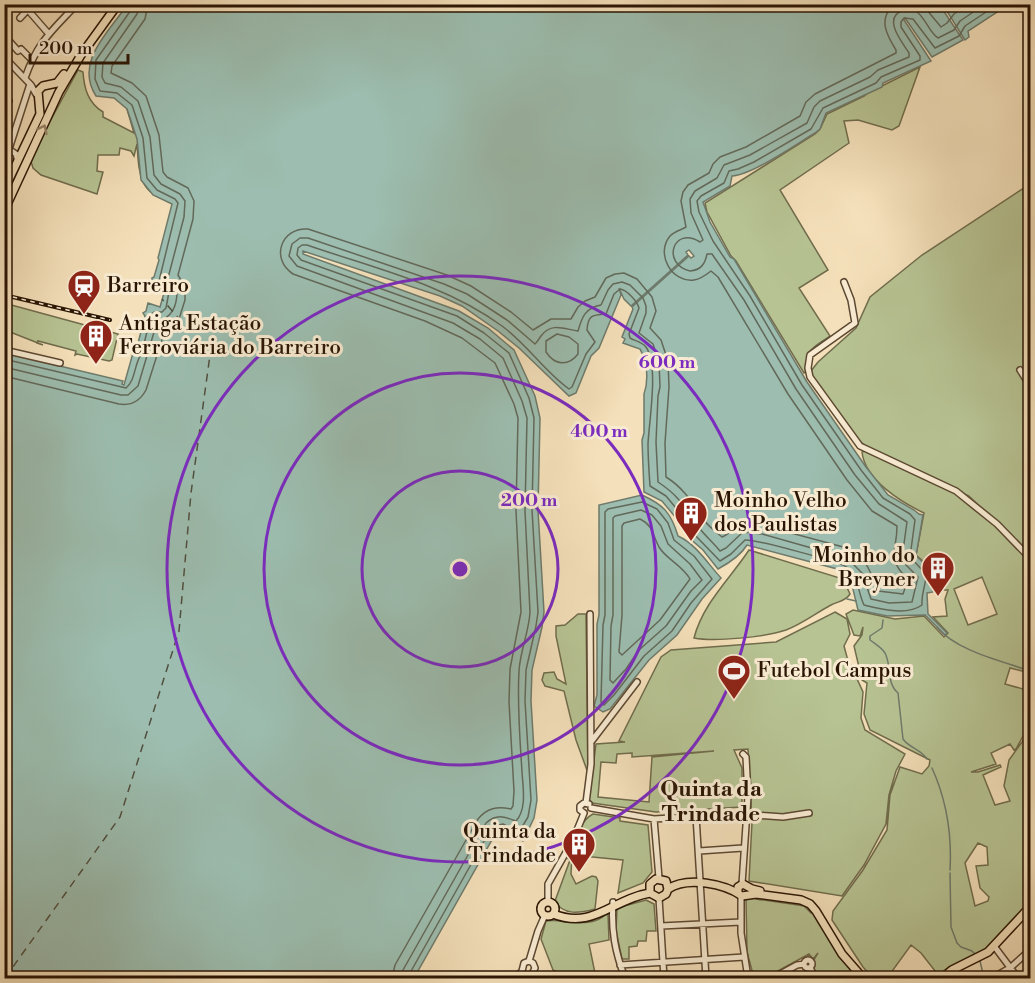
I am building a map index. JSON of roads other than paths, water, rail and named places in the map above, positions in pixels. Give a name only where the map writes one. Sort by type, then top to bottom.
[{"type":"main road","points":[[4,190],[40,112],[38,91],[60,81],[112,4]]},
{"type":"main road","points":[[4,211],[75,64],[118,4]]},
{"type":"main road","points":[[46,86],[55,90],[56,101]]},
{"type":"main road","points":[[664,883],[664,896],[654,897],[650,890],[653,880],[678,885],[700,881],[743,890],[804,897],[812,901],[849,959],[865,978]]},
{"type":"main road","points":[[551,913],[554,904],[548,902],[543,904],[541,909],[551,913],[569,919],[592,917],[650,890]]},
{"type":"main road","points":[[942,978],[952,970],[983,955],[1027,910]]},
{"type":"street","points":[[5,10],[12,4]]},
{"type":"street","points":[[20,18],[33,4]]},
{"type":"street","points":[[67,4],[72,10]]},
{"type":"street","points":[[25,78],[32,59],[48,33],[77,4]]},
{"type":"street","points":[[28,10],[48,33]]},
{"type":"street","points":[[10,42],[18,51],[21,49],[32,59]]},
{"type":"street","points":[[5,59],[25,78],[38,97]]},
{"type":"street","points":[[30,84],[46,86]]},
{"type":"street","points":[[8,148],[30,84]]},
{"type":"street","points":[[4,94],[9,101],[4,109]]},
{"type":"street","points":[[8,148],[19,151],[25,146]]},
{"type":"street","points":[[8,148],[16,155],[18,163]]},
{"type":"street","points":[[4,165],[11,165],[13,173]]},
{"type":"street","points":[[844,282],[851,300],[855,323],[810,355],[808,368],[810,377],[860,446],[962,495],[997,524],[1030,558]]},
{"type":"street","points":[[4,350],[60,363]]},
{"type":"street","points":[[1020,370],[1030,386]]},
{"type":"street","points":[[586,803],[593,742],[590,614]]},
{"type":"street","points":[[593,742],[637,682]]},
{"type":"street","points":[[743,754],[746,757],[747,777],[741,922],[748,978]]},
{"type":"street","points":[[586,803],[591,808],[654,819],[746,814],[771,817],[808,813]]},
{"type":"street","points":[[584,813],[580,806],[586,803]]},
{"type":"street","points":[[548,902],[548,884],[573,840],[584,813],[591,808]]},
{"type":"street","points":[[696,816],[706,978]]},
{"type":"street","points":[[654,819],[664,883]]},
{"type":"street","points":[[699,851],[743,849]]},
{"type":"street","points":[[659,898],[664,978]]},
{"type":"street","points":[[612,908],[613,936],[625,978]]},
{"type":"street","points":[[1027,910],[1030,920]]},
{"type":"street","points":[[515,978],[522,971],[522,966],[529,961],[538,931],[551,913]]},
{"type":"street","points":[[661,926],[741,922]]},
{"type":"street","points":[[994,946],[1018,978]]},
{"type":"street","points":[[992,978],[1010,968],[1030,950]]},
{"type":"street","points":[[620,965],[744,957]]},
{"type":"street","points":[[522,971],[534,976],[536,968],[529,961]]},
{"type":"street","points":[[773,978],[797,965],[804,964],[806,968],[810,968],[816,978]]},
{"type":"water","points":[[939,4],[963,40],[932,57],[905,18],[904,20],[931,61],[826,113],[820,129],[815,133],[751,171],[732,176],[730,186],[703,202],[710,222],[730,257],[734,259],[807,382],[866,467],[888,495],[923,515],[916,556],[932,570],[933,592],[927,593],[928,614],[947,633],[945,635],[925,615],[887,616],[858,610],[852,585],[841,570],[747,545],[718,569],[703,550],[687,536],[681,524],[662,501],[644,492],[642,440],[646,365],[640,349],[623,343],[625,339],[622,337],[632,307],[689,256],[691,258],[694,256],[689,250],[686,252],[688,255],[631,306],[624,299],[619,288],[621,295],[599,348],[591,356],[576,393],[569,396],[519,348],[462,306],[440,296],[303,251],[303,254],[459,311],[488,328],[514,350],[535,396],[540,418],[538,510],[544,612],[532,670],[531,701],[537,800],[534,818],[523,841],[502,830],[497,831],[414,978],[5,978],[5,353],[123,381],[124,385],[133,353],[136,351],[145,316],[143,313],[148,303],[160,307],[164,293],[151,290],[152,278],[159,260],[172,204],[153,195],[141,180],[137,139],[127,109],[114,98],[96,96],[90,83],[91,59],[96,48],[127,5]]},
{"type":"water","points":[[943,5],[1008,5],[968,31],[969,37],[965,40]]},
{"type":"water","points":[[642,495],[656,502],[666,511],[673,521],[678,536],[696,549],[721,578],[702,599],[677,635],[649,660],[610,709],[603,712],[594,706],[597,695],[599,615],[599,505]]},
{"type":"waterway","points":[[847,599],[856,601]]},
{"type":"waterway","points":[[883,620],[882,628],[870,636],[870,640],[882,649],[887,658],[890,679],[898,693],[903,739],[927,759]]},
{"type":"waterway","points":[[937,627],[967,649],[1030,671]]},
{"type":"waterway","points":[[932,768],[947,818],[950,870]]},
{"type":"waterway","points":[[950,873],[951,927],[957,943],[977,956]]},
{"type":"waterway","points":[[980,961],[984,978]]},
{"type":"railway","points":[[4,295],[110,320]]},
{"type":"place","name":"Barreiro","points":[[84,315]]},
{"type":"place","name":"Antiga Estação Ferroviária do Barreiro","points":[[96,365]]},
{"type":"place","name":"Moinho Velho dos Paulistas","points":[[691,542]]},
{"type":"place","name":"Moinho do Breyner","points":[[938,597]]},
{"type":"place","name":"Futebol Campus","points":[[734,700]]},
{"type":"place","name":"Quinta da Trindade","points":[[579,873]]},
{"type":"district","name":"Quinta da Trindade","points":[[711,802]]}]
